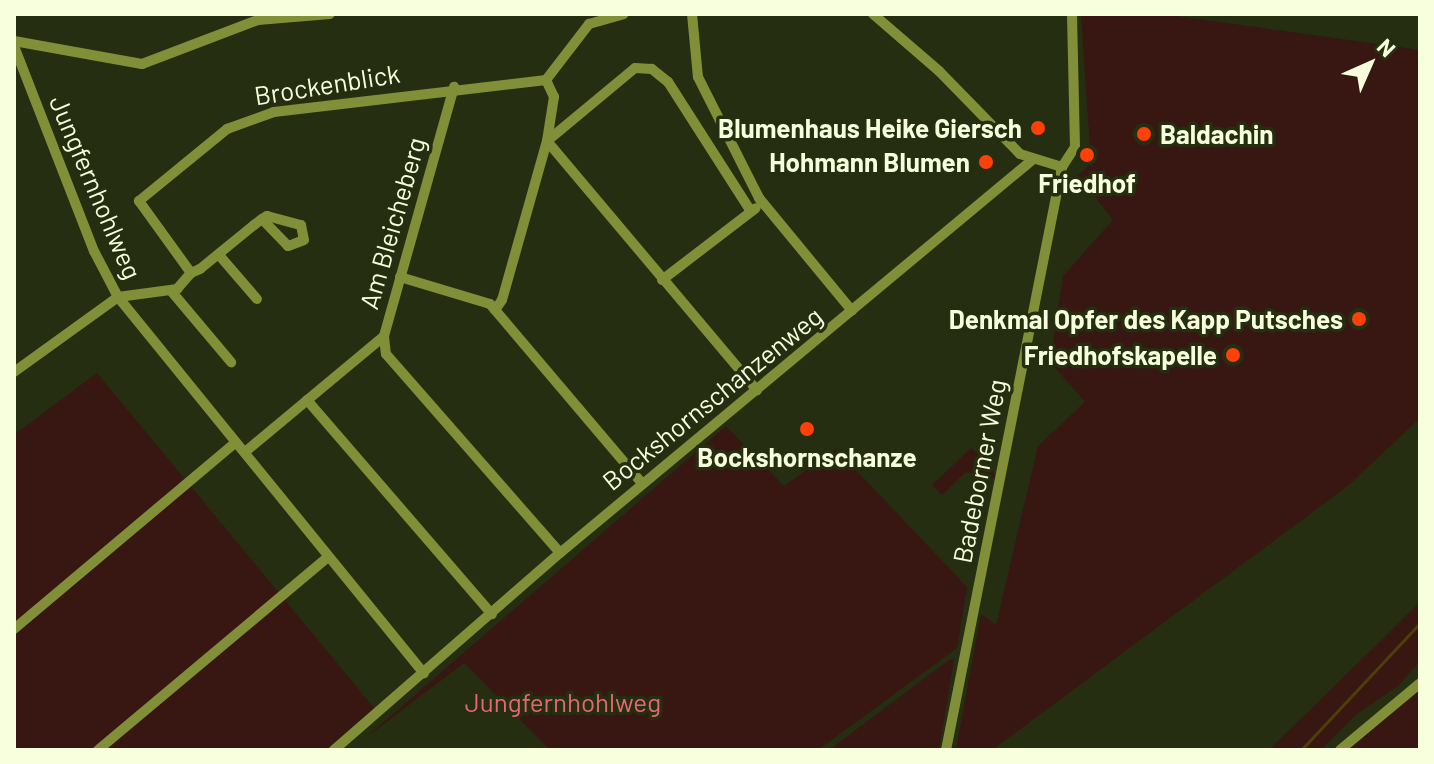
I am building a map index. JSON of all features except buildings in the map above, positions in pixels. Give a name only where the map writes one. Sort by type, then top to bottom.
[{"type":"street","points":[[237,27],[239,14]]},
{"type":"street","points":[[14,44],[142,64],[264,19],[330,14]]},
{"type":"street","points":[[495,310],[502,300],[547,141],[554,97],[546,80],[589,24],[624,14]]},
{"type":"street","points":[[692,14],[698,77],[766,210],[852,311]]},
{"type":"street","points":[[873,14],[1031,161],[1062,167]]},
{"type":"street","name":"Badeborner Weg","points":[[946,750],[1062,167],[1075,142],[1072,14]]},
{"type":"street","name":"Jungfernhohlweg","points":[[14,44],[94,251],[118,297],[424,673]]},
{"type":"street","points":[[547,141],[631,71],[649,68],[668,82],[750,210]]},
{"type":"street","name":"Brockenblick","points":[[191,273],[139,201],[204,143],[264,114],[454,87],[546,80]]},
{"type":"street","name":"Am Bleicheberg","points":[[245,452],[384,336],[454,87]]},
{"type":"street","points":[[547,141],[757,390]]},
{"type":"street","name":"Bockshornschanzenweg","points":[[334,750],[642,483],[1031,161]]},
{"type":"street","points":[[662,280],[750,210],[766,210]]},
{"type":"street","points":[[14,372],[118,297],[172,292],[191,273],[219,255],[262,219]]},
{"type":"street","points":[[219,255],[257,299]]},
{"type":"street","points":[[400,277],[495,310],[642,483]]},
{"type":"street","points":[[172,292],[231,362]]},
{"type":"street","points":[[384,336],[389,357],[560,553]]},
{"type":"street","points":[[307,400],[492,614]]},
{"type":"street","points":[[14,629],[236,442]]},
{"type":"street","points":[[98,750],[328,557]]},
{"type":"street","points":[[1340,750],[1420,683]]},
{"type":"green space","points":[[1081,14],[1162,14],[1420,50],[1420,418],[1349,485],[992,750],[956,750],[981,614],[996,625],[1038,446],[1085,402],[1050,362],[1063,276],[1113,220],[1078,175],[1091,164]]},
{"type":"green space","points":[[97,373],[374,708],[325,750],[14,750],[14,435]]},
{"type":"green space","points":[[726,426],[784,486],[836,449],[967,587],[957,648],[818,750],[550,750],[464,663],[364,739]]},
{"type":"green space","points":[[971,448],[991,465],[996,478],[966,472],[942,495],[932,485]]},
{"type":"green space","points":[[1420,602],[1420,661],[1399,685],[1357,714],[1321,750],[1269,750]]},
{"type":"green space","points":[[954,659],[939,750],[829,750],[949,660]]},
{"type":"green space","points":[[1420,691],[1420,750],[1348,750],[1375,726]]},
{"type":"waterway","points":[[1301,750],[1420,623]]},
{"type":"place","name":"Blumenhaus Heike Giersch","points":[[1038,128]]},
{"type":"place","name":"Baldachin","points":[[1144,134]]},
{"type":"place","name":"Friedhof","points":[[1087,155]]},
{"type":"place","name":"Hohmann Blumen","points":[[986,162]]},
{"type":"place","name":"Denkmal Opfer des Kapp Putsches","points":[[1359,319]]},
{"type":"place","name":"Friedhofskapelle","points":[[1233,355]]},
{"type":"place","name":"Bockshornschanze","points":[[807,429]]}]
